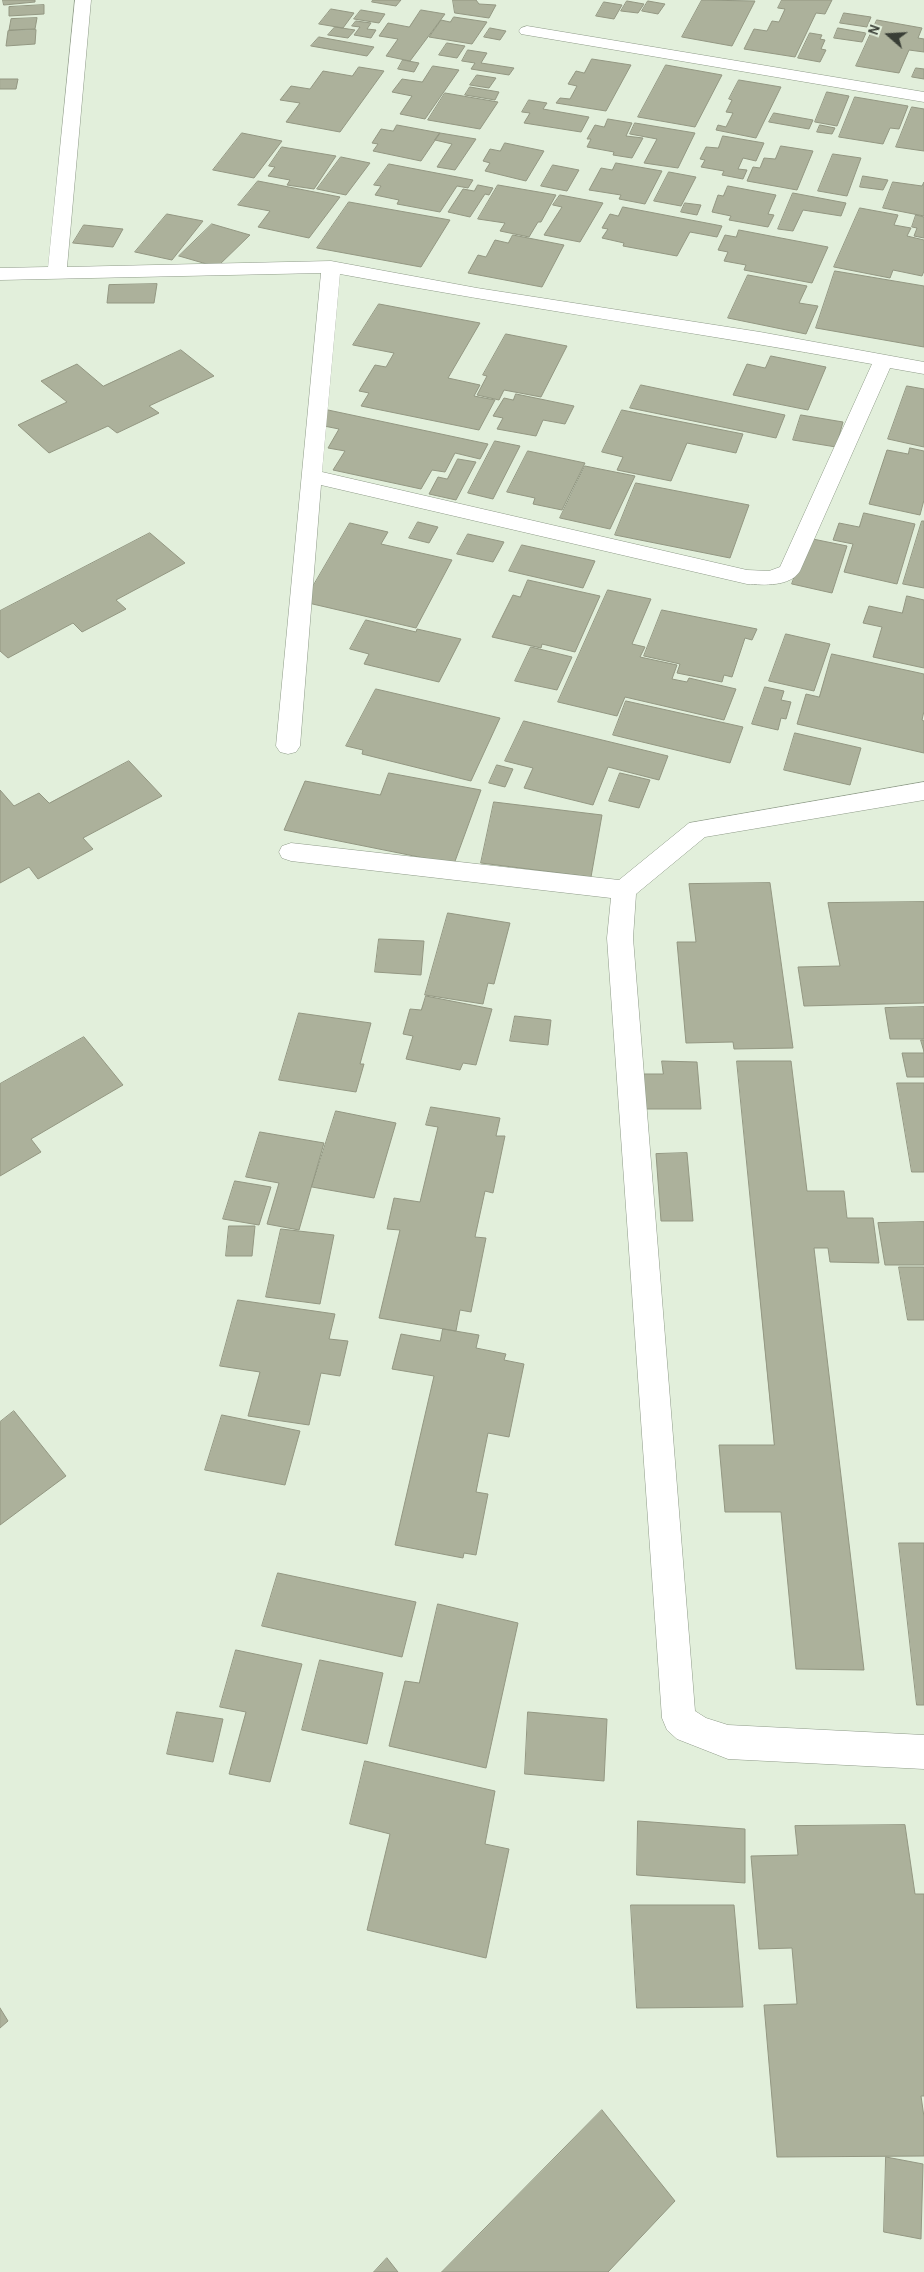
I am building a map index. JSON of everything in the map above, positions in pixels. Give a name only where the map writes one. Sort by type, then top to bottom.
[{"type":"street","points":[[57,274],[83,0]]},
{"type":"street","points":[[527,31],[924,96]]},
{"type":"street","points":[[288,746],[331,267]]},
{"type":"street","points":[[0,274],[331,267],[477,294],[760,338],[924,368]]},
{"type":"street","points":[[311,476],[747,576],[775,578],[789,571],[884,360]]},
{"type":"street","points":[[924,790],[698,829],[624,890],[620,938],[679,1718],[685,1725],[698,1732],[728,1742],[924,1752]]},
{"type":"street","points":[[292,852],[624,890]]},
{"type":"building","points":[[3,0],[35,0],[35,2],[4,5]]},
{"type":"building","points":[[373,0],[401,0],[396,6],[372,2]]},
{"type":"building","points":[[453,0],[476,0],[479,4],[496,5],[489,18],[455,13]]},
{"type":"building","points":[[702,0],[755,1],[732,46],[682,37]]},
{"type":"building","points":[[782,0],[832,0],[825,14],[816,13],[795,57],[744,49],[754,29],[767,31],[772,21],[779,22],[785,9],[778,8]]},
{"type":"building","points":[[627,1],[644,4],[638,13],[621,11]]},
{"type":"building","points":[[648,1],[665,4],[658,14],[642,11]]},
{"type":"building","points":[[604,2],[622,5],[614,19],[596,16]]},
{"type":"building","points":[[44,5],[44,14],[9,16],[9,7]]},
{"type":"building","points":[[331,9],[354,13],[343,28],[319,24]]},
{"type":"building","points":[[361,10],[385,14],[379,23],[354,19]]},
{"type":"building","points":[[421,10],[445,14],[410,61],[386,56],[398,39],[379,36],[388,23],[409,27]]},
{"type":"building","points":[[844,13],[871,17],[867,27],[840,23]]},
{"type":"building","points":[[454,17],[487,22],[472,44],[429,37],[441,20],[450,22]]},
{"type":"building","points":[[37,18],[35,29],[9,30],[11,19]]},
{"type":"building","points":[[877,20],[922,28],[918,38],[924,39],[924,52],[909,50],[899,73],[856,66]]},
{"type":"building","points":[[356,21],[371,23],[367,29],[376,30],[371,38],[354,35],[360,27],[352,26]]},
{"type":"building","points":[[335,27],[355,30],[348,38],[328,35]]},
{"type":"building","points":[[490,28],[506,31],[500,40],[484,37]]},
{"type":"building","points":[[838,28],[866,33],[862,42],[834,38]]},
{"type":"building","points":[[36,30],[35,44],[6,46],[8,31]]},
{"type":"building","points":[[810,33],[822,35],[820,39],[825,40],[821,49],[826,50],[820,62],[798,58]]},
{"type":"building","points":[[319,37],[374,47],[367,56],[311,46]]},
{"type":"building","points":[[447,43],[465,46],[457,58],[439,55]]},
{"type":"building","points":[[468,50],[487,53],[481,63],[514,68],[509,75],[471,69],[475,63],[462,61]]},
{"type":"building","points":[[592,59],[631,65],[606,111],[556,103],[560,98],[570,99],[577,86],[568,84],[576,71],[584,73]]},
{"type":"building","points":[[403,60],[419,63],[414,72],[398,69]]},
{"type":"building","points":[[666,65],[722,75],[695,127],[638,117]]},
{"type":"building","points":[[433,66],[459,70],[425,119],[400,114],[412,96],[392,92],[402,79],[422,82]]},
{"type":"building","points":[[359,67],[384,71],[340,132],[286,122],[300,103],[280,100],[291,86],[310,89],[323,71],[352,76]]},
{"type":"building","points":[[916,68],[924,69],[924,79],[912,77]]},
{"type":"building","points":[[477,75],[496,78],[489,88],[470,85]]},
{"type":"building","points":[[0,79],[18,79],[16,89],[0,89]]},
{"type":"building","points":[[739,80],[781,87],[756,138],[716,130],[718,125],[726,127],[733,113],[726,112],[732,100],[729,99]]},
{"type":"building","points":[[470,87],[499,92],[495,100],[465,95]]},
{"type":"building","points":[[827,92],[849,96],[837,126],[815,122]]},
{"type":"building","points":[[445,93],[498,102],[480,129],[428,120]]},
{"type":"building","points":[[855,97],[908,106],[899,129],[890,128],[883,144],[839,137]]},
{"type":"building","points":[[529,100],[547,103],[543,109],[589,117],[581,132],[524,123],[530,113],[522,112]]},
{"type":"building","points":[[912,107],[924,109],[924,151],[896,147]]},
{"type":"building","points":[[774,113],[813,120],[809,129],[769,122]]},
{"type":"building","points":[[608,119],[632,123],[626,136],[643,138],[632,158],[613,155],[614,152],[587,147],[591,139],[587,139],[595,125],[604,127]]},
{"type":"building","points":[[635,123],[695,133],[678,168],[644,163],[657,139],[630,134]]},
{"type":"building","points":[[397,125],[440,133],[421,161],[373,151],[378,144],[372,143],[381,129],[393,131]]},
{"type":"building","points":[[820,125],[835,128],[832,134],[817,132]]},
{"type":"building","points":[[242,133],[282,141],[254,178],[213,170]]},
{"type":"building","points":[[440,133],[476,139],[455,170],[437,167],[452,144],[435,140]]},
{"type":"building","points":[[723,136],[764,143],[756,161],[743,158],[738,169],[747,170],[743,179],[722,175],[724,171],[701,167],[705,160],[700,159],[706,147],[718,148]]},
{"type":"building","points":[[505,143],[544,151],[526,181],[485,171],[490,163],[483,161],[490,149],[500,151]]},
{"type":"building","points":[[781,146],[813,151],[797,190],[747,181],[753,167],[760,168],[764,158],[775,159]]},
{"type":"building","points":[[282,147],[336,156],[314,189],[287,185],[290,180],[268,176],[275,167],[269,166]]},
{"type":"building","points":[[833,154],[861,158],[847,196],[818,191]]},
{"type":"building","points":[[341,157],[370,163],[346,195],[317,189]]},
{"type":"building","points":[[616,163],[662,171],[645,204],[619,199],[621,195],[589,190],[601,168],[612,170]]},
{"type":"building","points":[[389,164],[473,180],[468,188],[457,186],[440,212],[397,204],[399,200],[375,195],[381,186],[374,185]]},
{"type":"building","points":[[553,165],[579,170],[567,191],[541,186]]},
{"type":"building","points":[[669,172],[696,177],[681,206],[654,201]]},
{"type":"building","points":[[863,176],[888,180],[883,190],[860,187]]},
{"type":"building","points":[[258,181],[340,197],[309,238],[258,227],[270,211],[238,205]]},
{"type":"building","points":[[893,182],[922,186],[924,182],[924,216],[883,208]]},
{"type":"building","points":[[478,185],[493,188],[489,195],[485,194],[470,217],[448,212],[463,189],[474,191]]},
{"type":"building","points":[[498,185],[556,195],[541,222],[538,222],[529,237],[500,231],[505,223],[478,219]]},
{"type":"building","points":[[728,186],[776,195],[768,214],[774,215],[768,227],[729,220],[731,216],[712,212],[718,195],[723,196]]},
{"type":"building","points":[[793,193],[846,203],[841,216],[803,210],[793,231],[778,229]]},
{"type":"building","points":[[560,195],[603,203],[580,242],[544,235],[562,207],[553,205]]},
{"type":"building","points":[[349,202],[450,220],[421,267],[317,248]]},
{"type":"building","points":[[685,203],[701,205],[697,215],[681,212]]},
{"type":"building","points":[[623,207],[722,226],[717,237],[690,232],[677,256],[623,246],[624,243],[602,238],[608,229],[602,228],[610,214],[618,216]]},
{"type":"building","points":[[860,208],[898,215],[894,225],[911,228],[907,236],[924,240],[924,271],[922,276],[893,270],[890,278],[834,267]]},
{"type":"building","points":[[167,214],[203,221],[172,260],[135,252]]},
{"type":"building","points":[[916,215],[924,217],[924,238],[914,236],[917,228],[912,227]]},
{"type":"building","points":[[212,224],[250,235],[217,267],[179,256]]},
{"type":"building","points":[[84,225],[123,229],[113,247],[73,243]]},
{"type":"building","points":[[739,230],[828,247],[812,283],[744,270],[746,265],[724,261],[728,252],[718,250],[725,235],[736,237]]},
{"type":"building","points":[[513,235],[564,245],[542,287],[468,273],[478,255],[486,257],[495,240],[508,243]]},
{"type":"building","points":[[835,271],[924,286],[924,347],[816,328]]},
{"type":"building","points":[[748,275],[807,286],[799,303],[818,306],[806,334],[728,318]]},
{"type":"building","points":[[157,284],[154,303],[107,303],[109,285]]},
{"type":"building","points":[[379,304],[480,323],[448,378],[480,385],[474,396],[495,400],[479,430],[361,406],[369,393],[359,391],[375,365],[386,367],[394,353],[353,345]]},
{"type":"building","points":[[506,334],[567,346],[541,397],[504,390],[499,400],[477,395],[487,376],[483,375]]},
{"type":"building","points":[[181,350],[214,376],[149,406],[159,413],[117,433],[108,426],[49,453],[18,425],[67,402],[41,381],[77,364],[103,386]]},
{"type":"building","points":[[771,356],[826,367],[808,410],[733,395],[747,364],[765,368]]},
{"type":"building","points":[[641,385],[785,415],[776,438],[630,408]]},
{"type":"building","points":[[907,386],[924,389],[924,447],[888,439]]},
{"type":"building","points":[[516,394],[574,406],[565,424],[543,420],[536,436],[497,429],[503,418],[493,416],[504,398],[513,400]]},
{"type":"building","points":[[328,410],[488,444],[480,459],[455,453],[445,472],[432,470],[421,489],[333,470],[345,451],[328,448],[339,429],[319,425]]},
{"type":"building","points":[[622,410],[743,434],[736,453],[687,443],[671,481],[617,470],[623,457],[602,452]]},
{"type":"building","points":[[801,415],[843,422],[836,447],[793,440]]},
{"type":"building","points":[[495,441],[520,446],[493,499],[468,493]]},
{"type":"building","points":[[910,448],[924,451],[924,500],[920,515],[869,504],[887,450],[908,454]]},
{"type":"building","points":[[528,451],[585,463],[562,510],[533,504],[535,498],[507,492]]},
{"type":"building","points":[[458,459],[476,462],[456,500],[429,494],[438,477],[447,479]]},
{"type":"building","points":[[585,466],[635,476],[610,529],[560,518]]},
{"type":"building","points":[[636,483],[749,505],[730,558],[615,535]]},
{"type":"building","points":[[864,513],[915,524],[897,584],[844,572],[853,544],[833,540],[839,523],[859,527]]},
{"type":"building","points":[[922,521],[924,521],[924,588],[903,584]]},
{"type":"building","points":[[418,522],[438,527],[429,543],[409,538]]},
{"type":"building","points":[[350,523],[388,532],[381,544],[452,560],[416,628],[304,602]]},
{"type":"building","points":[[150,533],[185,563],[116,600],[126,609],[82,632],[73,623],[8,658],[0,651],[0,611]]},
{"type":"building","points":[[468,534],[504,542],[493,562],[457,554]]},
{"type":"building","points":[[808,538],[847,546],[832,593],[792,584]]},
{"type":"building","points":[[522,545],[595,561],[583,588],[509,571]]},
{"type":"building","points":[[528,580],[600,596],[575,652],[542,644],[541,648],[492,637],[513,595],[520,597]]},
{"type":"building","points":[[608,590],[651,599],[632,644],[645,647],[640,657],[677,665],[672,679],[687,682],[689,678],[736,689],[724,720],[625,697],[617,716],[558,702]]},
{"type":"building","points":[[907,596],[924,600],[924,668],[873,657],[882,627],[863,623],[869,606],[902,613]]},
{"type":"building","points":[[662,610],[757,629],[752,640],[745,638],[732,677],[724,675],[722,682],[677,673],[680,664],[644,656]]},
{"type":"building","points":[[366,620],[416,632],[417,629],[461,639],[439,682],[364,664],[369,654],[350,649]]},
{"type":"building","points":[[786,634],[830,644],[814,691],[769,681]]},
{"type":"building","points":[[531,647],[572,657],[557,690],[515,681]]},
{"type":"building","points":[[832,654],[924,674],[924,711],[922,720],[924,721],[924,753],[797,724],[806,694],[819,697]]},
{"type":"building","points":[[765,687],[784,691],[781,700],[791,702],[786,719],[781,718],[778,730],[752,724]]},
{"type":"building","points":[[376,689],[500,718],[471,781],[362,754],[363,750],[346,746]]},
{"type":"building","points":[[626,701],[743,727],[730,763],[613,735]]},
{"type":"building","points":[[524,721],[668,756],[659,780],[608,767],[593,805],[524,788],[533,768],[505,761]]},
{"type":"building","points":[[795,733],[861,748],[850,785],[784,770]]},
{"type":"building","points":[[129,761],[162,796],[83,838],[93,849],[38,879],[29,867],[0,883],[0,790],[14,806],[39,793],[49,803]]},
{"type":"building","points":[[497,765],[513,769],[505,787],[489,783]]},
{"type":"building","points":[[389,773],[481,790],[454,864],[284,830],[305,781],[380,795]]},
{"type":"building","points":[[620,773],[650,780],[639,808],[609,801]]},
{"type":"building","points":[[494,802],[602,815],[591,877],[481,863]]},
{"type":"building","points":[[770,883],[793,1048],[734,1049],[733,1042],[686,1043],[677,942],[696,942],[689,884]]},
{"type":"building","points":[[924,902],[924,1003],[804,1006],[798,967],[840,966],[828,903]]},
{"type":"building","points":[[448,913],[510,923],[494,984],[488,983],[483,1004],[425,995]]},
{"type":"building","points":[[379,939],[424,941],[421,975],[375,972]]},
{"type":"building","points":[[426,996],[492,1009],[476,1065],[463,1063],[460,1070],[406,1059],[413,1036],[403,1034],[410,1009],[421,1010]]},
{"type":"building","points":[[924,1007],[924,1039],[890,1039],[885,1008]]},
{"type":"building","points":[[299,1013],[371,1023],[360,1064],[364,1064],[356,1092],[279,1080]]},
{"type":"building","points":[[515,1016],[551,1020],[548,1045],[510,1041]]},
{"type":"building","points":[[84,1037],[123,1085],[31,1139],[41,1152],[0,1176],[0,1084]]},
{"type":"building","points":[[921,1040],[924,1040],[924,1053]]},
{"type":"building","points":[[902,1053],[924,1053],[924,1077],[907,1077]]},
{"type":"building","points":[[662,1061],[697,1062],[701,1109],[645,1109],[642,1074],[663,1074]]},
{"type":"building","points":[[737,1061],[791,1061],[807,1191],[844,1191],[847,1218],[873,1218],[879,1263],[830,1262],[828,1248],[814,1248],[864,1670],[796,1669],[781,1512],[725,1512],[719,1445],[774,1445]]},
{"type":"building","points":[[897,1083],[924,1083],[924,1172],[912,1172]]},
{"type":"building","points":[[431,1107],[500,1118],[496,1136],[505,1136],[493,1193],[485,1191],[475,1237],[486,1238],[471,1312],[460,1310],[456,1331],[379,1318],[400,1230],[387,1229],[394,1198],[420,1202],[438,1127],[426,1125]]},
{"type":"building","points":[[336,1111],[396,1123],[374,1198],[312,1187]]},
{"type":"building","points":[[260,1132],[324,1143],[299,1230],[267,1224],[279,1183],[246,1177]]},
{"type":"building","points":[[687,1153],[693,1221],[661,1221],[656,1154]]},
{"type":"building","points":[[235,1181],[271,1187],[259,1225],[223,1219]]},
{"type":"building","points":[[924,1222],[924,1265],[885,1265],[878,1223]]},
{"type":"building","points":[[229,1226],[255,1226],[252,1256],[226,1256]]},
{"type":"building","points":[[281,1229],[334,1235],[320,1304],[266,1297]]},
{"type":"building","points":[[899,1267],[924,1267],[924,1320],[908,1320]]},
{"type":"building","points":[[238,1300],[335,1314],[329,1339],[348,1341],[340,1376],[321,1373],[309,1425],[248,1416],[260,1372],[220,1366]]},
{"type":"building","points":[[443,1329],[479,1335],[476,1348],[506,1354],[504,1360],[524,1364],[509,1437],[488,1433],[476,1492],[488,1494],[476,1555],[464,1553],[463,1558],[395,1545],[434,1376],[392,1369],[401,1334],[440,1341]]},
{"type":"building","points":[[14,1411],[66,1476],[0,1525],[0,1422]]},
{"type":"building","points":[[222,1415],[300,1431],[285,1485],[205,1470]]},
{"type":"building","points":[[899,1543],[924,1543],[924,1705],[917,1705]]},
{"type":"building","points":[[278,1573],[416,1602],[402,1657],[262,1626]]},
{"type":"building","points":[[438,1604],[518,1623],[486,1768],[389,1746],[405,1681],[419,1683]]},
{"type":"building","points":[[236,1650],[302,1664],[270,1782],[229,1774],[246,1712],[220,1707]]},
{"type":"building","points":[[320,1660],[383,1673],[367,1744],[302,1730]]},
{"type":"building","points":[[177,1712],[223,1719],[213,1762],[167,1754]]},
{"type":"building","points":[[528,1712],[607,1719],[604,1781],[525,1774]]},
{"type":"building","points":[[365,1761],[495,1791],[485,1844],[509,1849],[486,1958],[367,1930],[390,1834],[350,1824]]},
{"type":"building","points":[[638,1821],[745,1829],[745,1883],[637,1875]]},
{"type":"building","points":[[905,1825],[915,1894],[924,1894],[924,2096],[921,2096],[924,2117],[924,2156],[777,2157],[764,2005],[797,2004],[792,1948],[759,1949],[751,1856],[798,1855],[795,1826]]},
{"type":"building","points":[[631,1905],[734,1905],[743,2007],[637,2008]]},
{"type":"building","points":[[0,2008],[8,2021],[0,2028]]},
{"type":"building","points":[[602,2110],[675,2201],[608,2272],[442,2272]]},
{"type":"building","points":[[886,2157],[923,2164],[921,2239],[884,2232]]},
{"type":"building","points":[[387,2258],[398,2272],[374,2272]]}]
